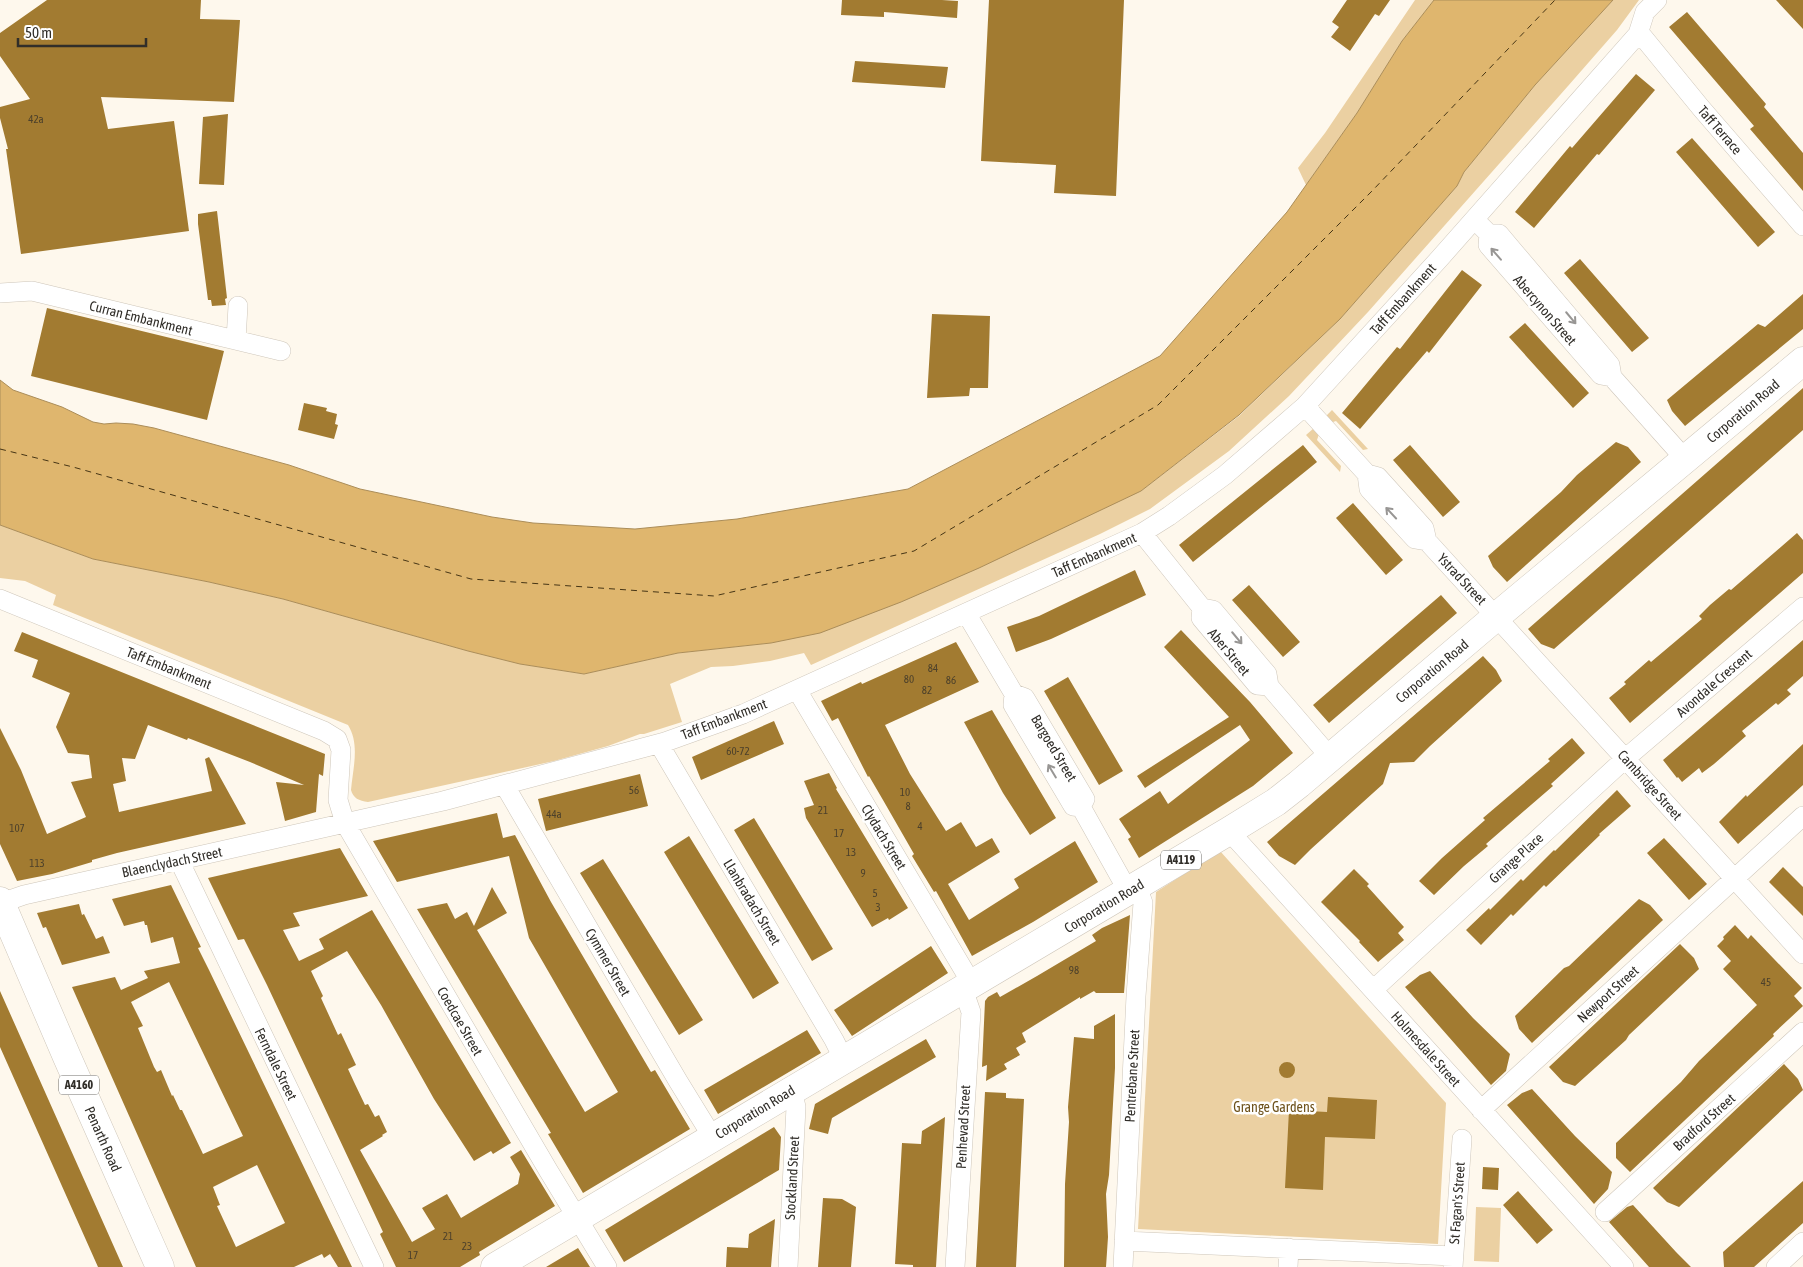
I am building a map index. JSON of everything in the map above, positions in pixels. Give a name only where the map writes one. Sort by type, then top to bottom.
[{"type":"main road","name":"Corporation Road","points":[[495,1267],[1229,831],[1287,793],[1803,361]]},
{"type":"main road","name":"Penarth Road","points":[[0,902],[160,1267]]},
{"type":"street","name":"Taff Embankment","points":[[345,823],[505,786],[658,744],[743,714],[1142,533],[1169,516],[1225,475],[1305,406],[1638,34],[1645,12],[1657,0]]},
{"type":"street","name":"Taff Terrace","points":[[1638,34],[1643,37],[1701,108],[1803,226]]},
{"type":"street","name":"Abercynon Street","points":[[1474,219],[1489,234],[1488,245],[1601,375],[1612,377],[1685,459]]},
{"type":"street","name":"Curran Embankment","points":[[0,294],[32,291],[281,351]]},
{"type":"street","points":[[236,340],[238,306]]},
{"type":"street","name":"Ystrad Street","points":[[1305,406],[1367,474],[1368,489],[1415,539],[1431,545],[1497,616]]},
{"type":"street","name":"Aber Street","points":[[1142,533],[1202,608],[1201,618],[1257,685],[1269,686],[1330,757]]},
{"type":"street","name":"Taff Embankment","points":[[0,599],[324,731],[337,739]]},
{"type":"street","name":"Avondale Crescent","points":[[1626,758],[1803,606]]},
{"type":"street","name":"Bargoed Street","points":[[966,613],[1014,694],[1013,705],[1073,806],[1081,807],[1095,832],[1133,888]]},
{"type":"street","name":"Cambridge Street","points":[[1497,616],[1803,954]]},
{"type":"street","name":"Clydach Street","points":[[797,690],[941,933],[967,986]]},
{"type":"street","name":"Coedcae Street","points":[[337,739],[342,750],[338,800],[345,823],[548,1170],[607,1267]]},
{"type":"street","name":"Llanbradach Street","points":[[658,744],[816,1009],[844,1060]]},
{"type":"street","name":"Grange Place","points":[[1373,990],[1626,758]]},
{"type":"street","name":"Cymmer Street","points":[[505,786],[713,1138]]},
{"type":"street","name":"Newport Street","points":[[1481,1110],[1803,816]]},
{"type":"street","name":"Blaenclydach Street","points":[[0,902],[345,823]]},
{"type":"street","name":"Holmesdale Street","points":[[1229,831],[1624,1267]]},
{"type":"street","name":"Ferndale Street","points":[[179,860],[374,1267]]},
{"type":"street","name":"Pentrebane Street","points":[[1123,1267],[1136,996],[1144,903],[1133,888]]},
{"type":"street","name":"Penhevad Street","points":[[955,1267],[971,1012],[967,986]]},
{"type":"street","name":"Bradford Street","points":[[1605,1212],[1803,1032]]},
{"type":"street","name":"Stockland Street","points":[[788,1267],[796,1107],[792,1090]]},
{"type":"street","name":"St Fagan's Street","points":[[1453,1262],[1462,1139]]},
{"type":"street","points":[[1124,1241],[1289,1248],[1453,1262]]},
{"type":"street","points":[[1776,1267],[1803,1242]]},
{"type":"street","points":[[1288,1267],[1289,1248]]},
{"type":"green space","points":[[1415,0],[1434,0],[1402,41],[1357,113],[1306,185],[1298,168],[1325,133]]},
{"type":"green space","points":[[1613,0],[1639,0],[1617,30],[1368,312],[1289,396],[1229,451],[1150,509],[1100,534],[811,665],[804,653],[770,661],[711,667],[670,684],[682,722],[554,761],[365,802],[355,797],[351,790],[355,748],[352,732],[348,725],[53,605],[56,595],[25,581],[0,578],[0,525],[93,559],[283,599],[520,664],[584,674],[678,653],[771,643],[1141,491],[1239,416],[1340,319],[1457,186],[1464,172],[1535,85]]},
{"type":"green space","points":[[1332,410],[1368,449],[1363,450],[1336,421],[1330,423],[1325,417]]},
{"type":"green space","points":[[1314,428],[1319,434],[1317,440],[1341,466],[1340,472],[1306,435]]},
{"type":"green space","name":"Grange Gardens","points":[[1220,851],[1446,1103],[1438,1244],[1138,1229],[1156,892]]},
{"type":"green space","points":[[1476,1207],[1501,1208],[1499,1262],[1474,1261]]},
{"type":"shaded area","points":[[1434,0],[1613,0],[1535,85],[1464,172],[1457,186],[1340,319],[1239,415],[1141,491],[979,568],[901,602],[820,633],[771,643],[678,653],[584,674],[520,664],[283,599],[93,559],[0,525],[0,380],[13,390],[62,407],[93,422],[133,424],[154,428],[289,465],[360,489],[492,517],[533,523],[635,529],[737,519],[908,489],[1160,356],[1287,212],[1357,113],[1402,41]]},
{"type":"building","points":[[47,0],[201,0],[200,19],[240,20],[234,102],[101,97],[108,129],[174,121],[189,231],[21,254],[6,149],[8,149],[0,118],[0,107],[30,99],[0,56],[0,33]]},
{"type":"building","points":[[842,0],[958,1],[957,18],[884,12],[884,17],[841,15]]},
{"type":"building","points":[[989,0],[1124,0],[1116,196],[1054,193],[1056,165],[981,161]]},
{"type":"building","points":[[1347,0],[1390,0],[1379,16],[1375,14],[1350,51],[1331,37],[1339,27],[1332,22]]},
{"type":"building","points":[[1776,0],[1803,0],[1803,29]]},
{"type":"building","points":[[1687,12],[1766,104],[1764,107],[1803,153],[1803,191],[1750,129],[1754,126],[1669,27]]},
{"type":"building","points":[[855,61],[948,67],[945,88],[852,82]]},
{"type":"building","points":[[1636,74],[1655,90],[1534,228],[1515,212],[1570,146],[1572,148]]},
{"type":"building","points":[[228,114],[224,185],[199,184],[203,117]]},
{"type":"building","points":[[1692,138],[1775,232],[1758,247],[1676,152]]},
{"type":"building","points":[[217,211],[227,298],[225,299],[226,305],[212,306],[211,300],[208,300],[198,214]]},
{"type":"building","points":[[1580,259],[1649,338],[1632,352],[1564,273]]},
{"type":"building","points":[[1462,270],[1482,285],[1429,353],[1427,351],[1360,429],[1342,413],[1397,347],[1400,349]]},
{"type":"building","points":[[1803,294],[1803,329],[1685,426],[1672,411],[1667,400],[1758,324],[1765,327]]},
{"type":"building","points":[[47,308],[224,351],[207,420],[31,376]]},
{"type":"building","points":[[932,314],[990,316],[988,388],[970,388],[969,396],[927,398]]},
{"type":"building","points":[[1525,323],[1589,393],[1573,408],[1509,337]]},
{"type":"building","points":[[1803,388],[1803,430],[1554,649],[1541,644],[1528,629]]},
{"type":"building","points":[[304,403],[327,408],[326,411],[337,414],[335,424],[338,425],[334,439],[298,430]]},
{"type":"building","points":[[1616,442],[1628,447],[1641,462],[1507,582],[1493,567],[1488,556]]},
{"type":"building","points":[[1303,445],[1317,462],[1193,562],[1179,545]]},
{"type":"building","points":[[1410,445],[1460,502],[1443,517],[1393,460]]},
{"type":"building","points":[[1353,503],[1403,560],[1386,575],[1336,518]]},
{"type":"building","points":[[1797,533],[1803,540],[1803,573],[1630,723],[1609,698],[1626,684],[1624,682],[1649,660],[1651,662],[1702,619],[1699,616],[1710,605],[1729,589],[1731,590]]},
{"type":"building","points":[[1135,570],[1146,595],[1051,639],[1016,652],[1007,627],[1039,616]]},
{"type":"building","points":[[1249,585],[1300,642],[1283,657],[1232,600]]},
{"type":"building","points":[[1441,595],[1457,613],[1329,723],[1313,705]]},
{"type":"building","points":[[1181,630],[1250,702],[1293,753],[1253,786],[1139,858],[1128,839],[1131,837],[1119,819],[1160,791],[1168,804],[1250,740],[1240,725],[1145,788],[1137,776],[1229,717],[1164,647]]},
{"type":"building","points":[[22,632],[325,754],[323,776],[319,774],[316,812],[285,821],[276,782],[304,785],[188,738],[187,740],[148,725],[135,759],[122,758],[126,781],[113,784],[119,812],[212,791],[205,759],[209,757],[246,824],[117,853],[52,874],[17,881],[0,844],[0,728],[21,770],[47,834],[86,817],[71,782],[92,778],[89,755],[68,753],[56,727],[70,693],[32,677],[38,660],[14,651]]},
{"type":"building","points":[[1803,640],[1803,676],[1787,690],[1791,694],[1778,705],[1776,703],[1742,731],[1746,736],[1702,773],[1699,768],[1682,782],[1677,778],[1663,760]]},
{"type":"building","points":[[956,642],[979,682],[885,725],[910,774],[946,831],[961,822],[976,847],[992,838],[1000,852],[948,884],[969,920],[1019,888],[1014,879],[1075,841],[1098,882],[1033,922],[972,956],[936,891],[934,892],[912,856],[914,854],[868,777],[838,718],[832,721],[821,701]]},
{"type":"building","points":[[1483,656],[1496,670],[1502,681],[1414,762],[1390,763],[1383,784],[1295,865],[1279,856],[1267,842]]},
{"type":"building","points":[[1068,677],[1123,771],[1099,785],[1044,691]]},
{"type":"building","points":[[992,710],[1056,818],[1030,835],[1003,793],[964,722]]},
{"type":"building","points":[[774,721],[784,744],[701,780],[692,757]]},
{"type":"building","points":[[1572,738],[1585,753],[1551,784],[1553,786],[1486,844],[1488,846],[1434,895],[1419,881],[1485,820],[1483,818],[1550,761],[1548,759]]},
{"type":"building","points":[[1803,744],[1803,785],[1738,844],[1719,822]]},
{"type":"building","points":[[829,773],[836,789],[908,908],[889,920],[888,918],[872,927],[806,818],[804,808],[814,805],[804,781]]},
{"type":"building","points":[[640,774],[648,806],[546,831],[538,799]]},
{"type":"building","points":[[1617,790],[1631,806],[1599,834],[1546,887],[1544,885],[1513,916],[1511,914],[1481,945],[1466,930],[1489,908],[1490,910],[1521,879],[1523,881]]},
{"type":"building","points":[[497,813],[503,838],[515,835],[551,902],[651,1072],[655,1070],[690,1129],[583,1193],[548,1134],[551,1133],[417,909],[447,903],[455,919],[467,912],[474,926],[492,887],[507,913],[477,930],[585,1112],[618,1092],[529,938],[509,856],[397,882],[373,841]]},
{"type":"building","points":[[754,818],[833,949],[812,961],[734,830]]},
{"type":"building","points":[[689,836],[779,983],[753,999],[664,852]]},
{"type":"building","points":[[1664,838],[1707,884],[1689,900],[1647,853]]},
{"type":"building","points":[[340,848],[368,896],[293,913],[300,926],[283,930],[299,961],[324,949],[319,939],[372,910],[511,1143],[493,1154],[491,1151],[474,1161],[434,1099],[381,1005],[347,951],[311,971],[338,1035],[341,1033],[356,1065],[348,1069],[354,1082],[365,1105],[368,1104],[375,1117],[379,1115],[387,1132],[360,1150],[412,1242],[435,1229],[422,1208],[447,1194],[461,1218],[518,1184],[520,1174],[510,1157],[521,1150],[555,1206],[479,1252],[480,1255],[460,1267],[396,1267],[380,1234],[383,1232],[267,985],[244,939],[238,940],[208,878]]},
{"type":"building","points":[[603,859],[703,1020],[679,1035],[580,873]]},
{"type":"building","points":[[1783,867],[1803,887],[1803,916],[1769,882]]},
{"type":"building","points":[[1354,869],[1369,884],[1367,886],[1404,927],[1398,933],[1404,940],[1378,962],[1321,902]]},
{"type":"building","points":[[171,885],[201,947],[198,948],[352,1267],[338,1267],[330,1254],[324,1258],[322,1254],[294,1267],[196,1267],[72,987],[115,977],[121,990],[148,978],[144,971],[180,963],[173,937],[151,943],[147,925],[145,925],[144,921],[124,926],[112,899]],"holes":[[[169,982],[243,1136],[203,1154],[182,1110],[180,1110],[172,1096],[161,1070],[157,1072],[154,1067],[138,1028],[143,1026],[131,1002]],[[257,1165],[285,1223],[236,1247],[217,1206],[220,1205],[213,1187]]]},
{"type":"building","points":[[1639,899],[1650,905],[1663,920],[1532,1043],[1519,1029],[1515,1016]]},
{"type":"building","points":[[79,904],[82,915],[84,914],[96,939],[103,936],[110,953],[62,965],[46,927],[43,928],[37,913]]},
{"type":"building","points":[[1130,915],[1124,993],[1096,993],[1094,991],[1080,999],[1080,997],[1022,1033],[1026,1042],[1016,1048],[1020,1055],[1004,1064],[1007,1069],[986,1081],[987,1065],[982,1067],[985,1001],[988,997],[997,992],[1000,997],[1037,976],[1096,941],[1092,935],[1102,928]]},
{"type":"building","points":[[1735,925],[1748,939],[1751,935],[1802,988],[1794,996],[1803,1006],[1773,1034],[1774,1036],[1630,1172],[1616,1158],[1616,1143],[1681,1082],[1699,1061],[1757,1005],[1723,969],[1731,961],[1717,946]]},
{"type":"building","points":[[1680,944],[1694,958],[1699,969],[1626,1040],[1575,1086],[1563,1082],[1549,1067]]},
{"type":"building","points":[[931,946],[948,973],[852,1036],[834,1010]]},
{"type":"building","points":[[1430,971],[1473,1018],[1510,1054],[1506,1071],[1491,1085],[1405,987],[1420,975]]},
{"type":"building","points":[[0,991],[123,1267],[98,1267],[0,1047]]},
{"type":"building","points":[[1115,1014],[1115,1068],[1109,1175],[1106,1194],[1108,1237],[1106,1267],[1064,1267],[1068,1107],[1074,1037],[1094,1039],[1094,1026]]},
{"type":"building","points":[[807,1030],[821,1053],[718,1114],[704,1090]]},
{"type":"building","points":[[926,1039],[936,1057],[832,1118],[828,1134],[809,1129],[815,1104]]},
{"type":"building","points":[[1284,1062],[1290,1062],[1295,1067],[1293,1076],[1284,1078],[1279,1073],[1279,1067]]},
{"type":"building","points":[[1784,1064],[1798,1079],[1803,1090],[1679,1207],[1667,1202],[1653,1188]]},
{"type":"building","points":[[1532,1089],[1575,1136],[1612,1172],[1608,1189],[1594,1204],[1507,1105],[1522,1093]]},
{"type":"building","points":[[985,1092],[1006,1093],[1006,1098],[1024,1099],[1016,1267],[976,1267]]},
{"type":"building","points":[[1328,1097],[1377,1100],[1375,1139],[1325,1137],[1323,1190],[1285,1188],[1289,1110],[1327,1112]]},
{"type":"building","points":[[945,1117],[936,1267],[913,1267],[913,1265],[895,1264],[902,1143],[921,1144],[922,1131]]},
{"type":"building","points":[[774,1127],[781,1137],[779,1170],[624,1262],[605,1230]]},
{"type":"building","points":[[1483,1167],[1499,1168],[1498,1190],[1482,1189]]},
{"type":"building","points":[[1803,1181],[1803,1223],[1754,1267],[1724,1267],[1723,1252]]},
{"type":"building","points":[[1518,1191],[1553,1230],[1537,1244],[1503,1205]]},
{"type":"building","points":[[823,1198],[842,1199],[856,1207],[851,1267],[818,1267]]},
{"type":"building","points":[[1633,1205],[1691,1267],[1649,1267],[1609,1222],[1627,1207]]},
{"type":"building","points":[[775,1219],[771,1267],[726,1267],[727,1247],[748,1248],[749,1234]]},
{"type":"building","points":[[578,1248],[590,1267],[546,1267]]},
{"type":"ferry route","points":[[0,449],[73,467],[471,579],[714,596],[914,551],[1158,405],[1372,191],[1555,0]]}]
